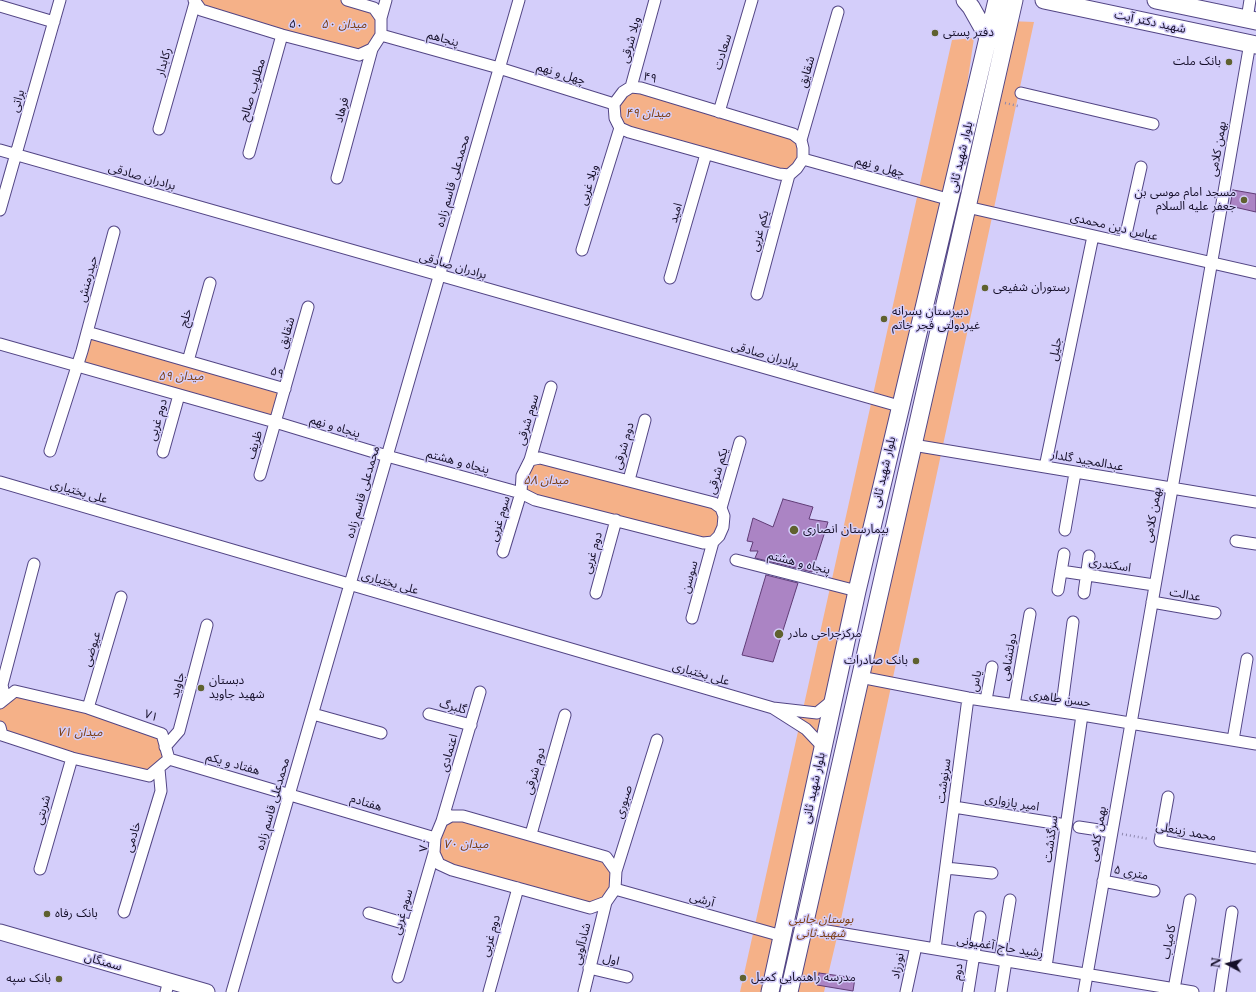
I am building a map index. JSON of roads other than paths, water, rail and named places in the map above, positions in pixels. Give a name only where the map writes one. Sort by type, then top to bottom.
[{"type":"main road","points":[[965,0],[971,7],[989,39]]},
{"type":"main road","name":"بلوار شهید ثانی","points":[[770,992],[833,700],[899,406],[989,39],[997,0]]},
{"type":"main road","name":"بلوار شهید ثانی","points":[[789,992],[1014,0]]},
{"type":"main road","name":"شهید دکتر آیت","points":[[1044,0],[1253,44]]},
{"type":"main road","name":"شهید دکتر آیت","points":[[1156,0],[1251,20]]},
{"type":"main road","points":[[839,673],[860,677]]},
{"type":"main road","name":"سمنگان","points":[[0,932],[167,987],[207,992]]},
{"type":"street","name":"براتی","points":[[0,210],[60,0]]},
{"type":"street","points":[[347,0],[374,8],[381,18]]},
{"type":"street","points":[[372,49],[381,36],[381,18],[386,0]]},
{"type":"street","name":"محمدعلی قاسم زاده","points":[[232,992],[519,0]]},
{"type":"street","name":"ویلا شرقی","points":[[631,87],[655,0]]},
{"type":"street","name":"سعادت","points":[[719,112],[752,0]]},
{"type":"street","points":[[1250,0],[1251,20]]},
{"type":"street","name":"۵۰","points":[[195,1],[201,10],[282,35],[359,54],[372,49]]},
{"type":"street","name":"رکابدار","points":[[159,130],[195,1]]},
{"type":"street","points":[[0,6],[54,22]]},
{"type":"street","name":"شقایق","points":[[801,140],[838,12]]},
{"type":"street","name":"مطلوب صالح","points":[[249,153],[282,35]]},
{"type":"street","name":"پنجاهم","points":[[381,36],[499,68]]},
{"type":"street","name":"بهمن کلامی","points":[[1084,992],[1210,263],[1253,44]]},
{"type":"street","name":"فرهاد","points":[[337,178],[372,49]]},
{"type":"street","name":"چهل و نهم","points":[[499,68],[614,104]]},
{"type":"street","name":"۴۹","points":[[614,104],[623,92],[631,87],[641,88],[793,134],[801,140]]},
{"type":"street","points":[[1022,93],[1153,124]]},
{"type":"street","points":[[614,104],[615,118],[620,128],[706,154],[789,175],[797,168],[803,159],[801,140]]},
{"type":"street","name":"ویلا غربی","points":[[582,250],[620,128]]},
{"type":"street","name":"برادران صادقی","points":[[0,150],[899,406]]},
{"type":"street","name":"امید","points":[[670,278],[706,154]]},
{"type":"street","name":"چهل و نهم","points":[[803,159],[950,200]]},
{"type":"street","points":[[1124,243],[1141,167]]},
{"type":"street","name":"یکم غربی","points":[[757,294],[789,175]]},
{"type":"street","name":"عباس دین محمدی","points":[[967,207],[1256,273]]},
{"type":"street","name":"حیدرمنش","points":[[87,332],[114,232]]},
{"type":"street","name":"جلیل","points":[[1045,467],[1093,236]]},
{"type":"street","name":"خلج","points":[[188,361],[210,283]]},
{"type":"street","name":"شقایق","points":[[285,389],[308,307]]},
{"type":"street","points":[[50,451],[78,366],[87,332]]},
{"type":"street","name":"۵۹","points":[[87,332],[285,389],[276,422]]},
{"type":"street","points":[[0,344],[276,422]]},
{"type":"street","name":"سوم شرقی","points":[[530,460],[552,387]]},
{"type":"street","name":"دوم غربی","points":[[163,452],[179,395]]},
{"type":"street","name":"دوم شرقی","points":[[628,480],[646,420]]},
{"type":"street","name":"پنجاه و نهم","points":[[276,422],[387,456]]},
{"type":"street","name":"ظریف","points":[[260,475],[276,422]]},
{"type":"street","name":"یکم شرقی","points":[[722,508],[740,442]]},
{"type":"street","name":"عبدالمجید گلدار","points":[[913,445],[1256,502]]},
{"type":"street","name":"پنجاه و هشتم","points":[[387,456],[521,493]]},
{"type":"street","points":[[540,458],[549,459],[628,480],[714,503],[722,508],[724,516],[723,527],[719,536],[713,542],[703,543],[535,500],[521,493],[522,476],[530,460],[540,458]]},
{"type":"street","points":[[1065,530],[1075,473]]},
{"type":"street","name":"علی بختیاری","points":[[0,482],[773,708]]},
{"type":"street","name":"سوم غربی","points":[[504,552],[521,493]]},
{"type":"street","name":"دوم غربی","points":[[596,593],[616,520]]},
{"type":"street","points":[[1236,541],[1256,544]]},
{"type":"street","name":"سوسن","points":[[692,618],[713,542]]},
{"type":"street","points":[[1058,590],[1064,554]]},
{"type":"street","points":[[1084,593],[1089,556]]},
{"type":"street","name":"پنجاه و هشتم","points":[[736,560],[857,591]]},
{"type":"street","points":[[2,701],[2,684],[34,564]]},
{"type":"street","name":"اسکندری","points":[[1061,571],[1154,586]]},
{"type":"street","name":"عیوضی","points":[[88,708],[121,597]]},
{"type":"street","name":"عدالت","points":[[1152,602],[1215,613]]},
{"type":"street","name":"دولتشاهی","points":[[1014,705],[1030,614]]},
{"type":"street","points":[[1061,712],[1073,622]]},
{"type":"street","name":"جاوید","points":[[165,747],[179,731],[207,625]]},
{"type":"street","points":[[1233,740],[1247,659]]},
{"type":"street","name":"یاس","points":[[986,700],[992,667]]},
{"type":"street","name":"حسن طاهری","points":[[860,677],[968,698],[1256,744]]},
{"type":"street","name":"۷۱","points":[[2,701],[15,691],[88,708],[162,734],[169,759]]},
{"type":"street","name":"اعتمادی","points":[[442,821],[480,692]]},
{"type":"street","name":"سرنوشت","points":[[935,949],[968,698]]},
{"type":"street","points":[[773,708],[817,713],[833,700]]},
{"type":"street","points":[[773,708],[806,729],[823,747]]},
{"type":"street","points":[[312,714],[381,733]]},
{"type":"street","name":"گلبرگ","points":[[429,714],[470,725]]},
{"type":"street","name":"دوم شرقی","points":[[531,834],[565,715]]},
{"type":"street","name":"سرگذشت","points":[[1046,967],[1082,715]]},
{"type":"street","points":[[0,727],[2,735],[72,758],[149,776],[169,759]]},
{"type":"street","name":"صبوری","points":[[616,871],[657,740]]},
{"type":"street","name":"شربتی","points":[[40,869],[72,758]]},
{"type":"street","name":"هفتاد و یکم","points":[[169,759],[290,794]]},
{"type":"street","name":"خادمی","points":[[124,912],[161,790],[159,769]]},
{"type":"street","name":"هفتادم","points":[[290,794],[436,838]]},
{"type":"street","name":"محمد زینعلی","points":[[1168,797],[1160,841],[1256,858]]},
{"type":"street","name":"امیر پازواری","points":[[954,806],[1066,825]]},
{"type":"street","points":[[442,821],[451,816],[464,816],[531,834],[606,857],[616,871],[615,889],[606,902]]},
{"type":"street","name":"۷۰","points":[[442,821],[436,838],[434,853],[439,864],[452,870],[590,908],[606,902]]},
{"type":"street","points":[[1079,827],[1112,832]]},
{"type":"street","name":"سوم غربی","points":[[398,977],[434,853]]},
{"type":"street","points":[[946,868],[992,873]]},
{"type":"street","name":"۵ متری","points":[[1103,881],[1154,891]]},
{"type":"street","name":"دوم غربی","points":[[488,992],[518,888]]},
{"type":"street","name":"آرشی","points":[[615,889],[782,936]]},
{"type":"street","points":[[1001,992],[1010,900]]},
{"type":"street","name":"کامیاب","points":[[1174,989],[1190,900]]},
{"type":"street","name":"شادآلویی","points":[[584,992],[606,902]]},
{"type":"street","points":[[369,912],[413,926]]},
{"type":"street","points":[[1220,992],[1232,912]]},
{"type":"street","name":"دوم","points":[[968,992],[980,917]]},
{"type":"street","name":"رشید حاج آغمیونی","points":[[803,927],[1193,992]]},
{"type":"street","name":"نورزاد","points":[[906,992],[916,946]]},
{"type":"street","name":"اول","points":[[589,968],[627,977]]},
{"type":"place","name":"دفتر پستی","points":[[935,33]]},
{"type":"place","name":"بانک ملت","points":[[1229,62]]},
{"type":"place","name":"مسجد امام موسی بن جعفر علیه السلام","points":[[1244,200]]},
{"type":"place","name":"رستوران شفیعی","points":[[985,288]]},
{"type":"place","name":"دبیرستان پسرانه غیردولتی فجر خاتم","points":[[884,319]]},
{"type":"place","name":"بیمارستان انصاری","points":[[794,530]]},
{"type":"place","name":"مرکزجراحی مادر","points":[[779,634]]},
{"type":"place","name":"بانک صادرات","points":[[916,661]]},
{"type":"place","name":"دبستان شهید جاوید","points":[[201,688]]},
{"type":"place","name":"بانک رفاه","points":[[47,914]]},
{"type":"place","name":"مدرسه راهنمایی کمیل","points":[[743,978]]},
{"type":"place","name":"بانک سپه","points":[[59,979]]},
{"type":"park label","name":"میدان ۵۰","points":[[344,25]]},
{"type":"park label","name":"میدان ۴۹","points":[[648,114]]},
{"type":"park label","name":"میدان ۵۹","points":[[181,377]]},
{"type":"park label","name":"میدان ۵۸","points":[[546,481]]},
{"type":"park label","name":"میدان ۷۱","points":[[80,733]]},
{"type":"park label","name":"میدان ۷۰","points":[[466,845]]},
{"type":"park label","name":"بوستان جانبی شهید ثانی","points":[[821,927]]}]
